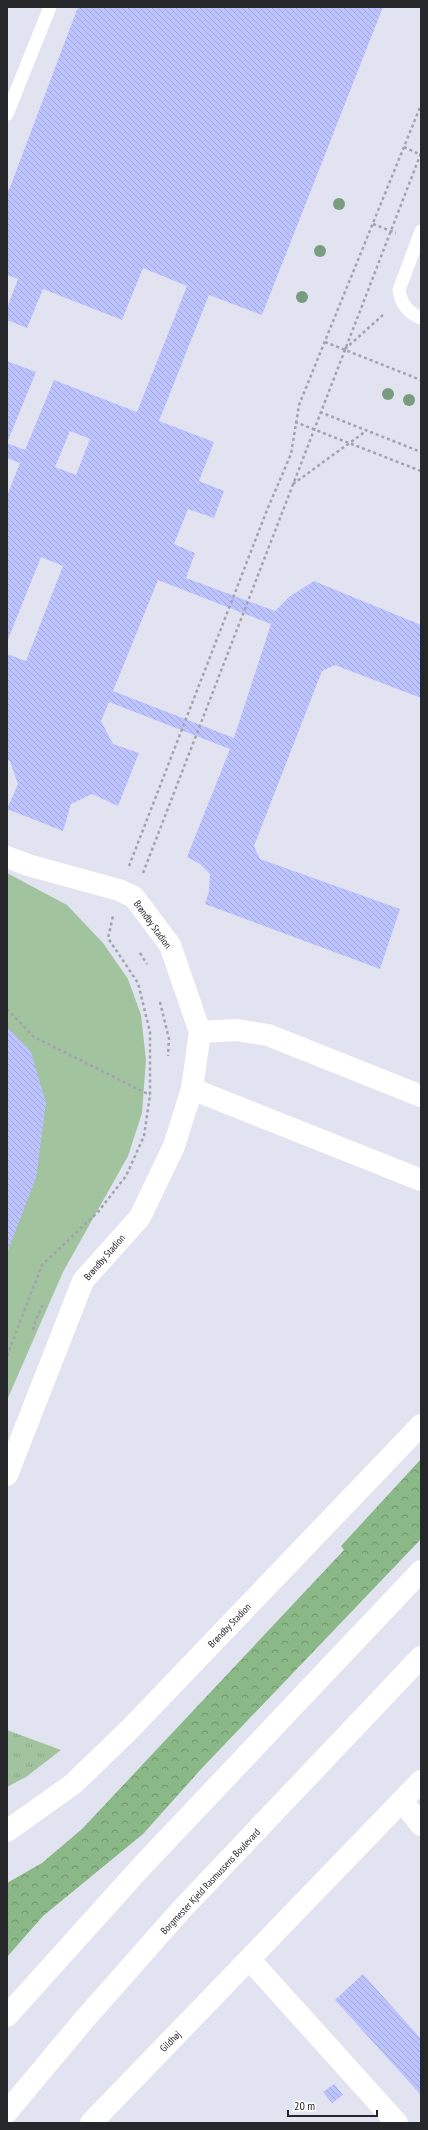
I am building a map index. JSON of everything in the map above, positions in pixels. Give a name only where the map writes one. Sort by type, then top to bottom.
[{"type":"street","points":[[7,856],[28,864],[127,894]]},
{"type":"street","name":"Brøndby Stadion","points":[[7,1475],[83,1281],[140,1217],[174,1146],[192,1089],[200,1032],[170,945],[127,894]]},
{"type":"street","points":[[200,1032],[236,1030],[268,1035],[421,1096]]},
{"type":"street","points":[[192,1089],[421,1180]]},
{"type":"street","name":"Brøndby Stadion","points":[[7,1832],[73,1784],[129,1730],[421,1424]]},
{"type":"street","points":[[7,2016],[142,1866],[421,1571]]},
{"type":"street","name":"Borgmester Kjeld Rasmussens Boulevard","points":[[7,2112],[83,2021],[181,1910],[421,1657]]},
{"type":"street","name":"Gildhøj","points":[[91,2123],[250,1960],[421,1781]]},
{"type":"street","points":[[402,1801],[421,1825]]},
{"type":"street","name":"Brøndby Stadion","points":[[7,1822],[28,1816]]},
{"type":"street","points":[[250,1960],[397,2123]]},
{"type":"lane","points":[[7,114],[50,7]]},
{"type":"lane","points":[[421,231],[402,278],[399,290],[400,300],[408,310],[421,318]]},
{"type":"path","points":[[127,894],[267,510],[291,454],[294,422],[299,405],[421,104]]},
{"type":"path","points":[[7,1356],[42,1265],[98,1212],[126,1176],[144,1136],[150,1095],[150,1032],[138,983],[108,938],[292,485],[421,155],[404,147]]},
{"type":"path","points":[[345,350],[400,300]]},
{"type":"path","points":[[325,342],[421,380]]},
{"type":"path","points":[[320,412],[421,452]]},
{"type":"path","points":[[294,422],[421,471]]},
{"type":"path","points":[[292,485],[367,430]]},
{"type":"path","points":[[139,950],[150,970]]},
{"type":"path","points":[[158,997],[169,1039],[168,1060]]},
{"type":"path","points":[[7,1009],[34,1037],[150,1095]]},
{"type":"path","points":[[32,1333],[36,1319],[46,1298]]},
{"type":"green space","points":[[7,873],[67,905],[103,943],[128,979],[141,1015],[146,1060],[142,1113],[128,1156],[63,1272],[7,1400]]},
{"type":"green space","points":[[421,1459],[421,1539],[202,1768],[143,1834],[43,1916],[7,1957],[7,1883],[42,1863],[82,1829],[344,1550],[341,1546]]},
{"type":"green space","points":[[7,1730],[61,1750],[26,1777],[7,1787]]},
{"type":"building","points":[[78,7],[383,7],[262,315],[209,295],[159,421],[214,442],[199,481],[224,491],[214,518],[188,509],[174,544],[195,553],[186,578],[275,611],[289,597],[314,581],[421,625],[421,698],[335,665],[322,671],[254,846],[260,859],[400,909],[380,969],[205,904],[209,891],[210,874],[200,864],[187,857],[230,749],[109,702],[101,721],[113,744],[139,753],[118,806],[92,794],[71,804],[63,831],[7,809],[18,784],[10,761],[7,760],[7,654],[26,661],[63,566],[41,557],[7,642],[7,496],[20,463],[7,458],[7,443],[25,450],[54,380],[137,412],[187,286],[143,268],[122,320],[43,289],[27,328],[7,320],[7,308],[18,279],[7,275],[7,189],[9,190]],"holes":[[[70,431],[90,439],[76,475],[55,467]],[[158,580],[271,624],[234,738],[113,691]]]},
{"type":"building","points":[[7,361],[36,372],[7,443]]},
{"type":"building","points":[[7,1027],[31,1052],[46,1103],[36,1178],[7,1253]]},
{"type":"building","points":[[363,1974],[421,2039],[421,2095],[335,2000]]},
{"type":"building","points":[[334,2084],[343,2095],[332,2103],[323,2092]]}]
